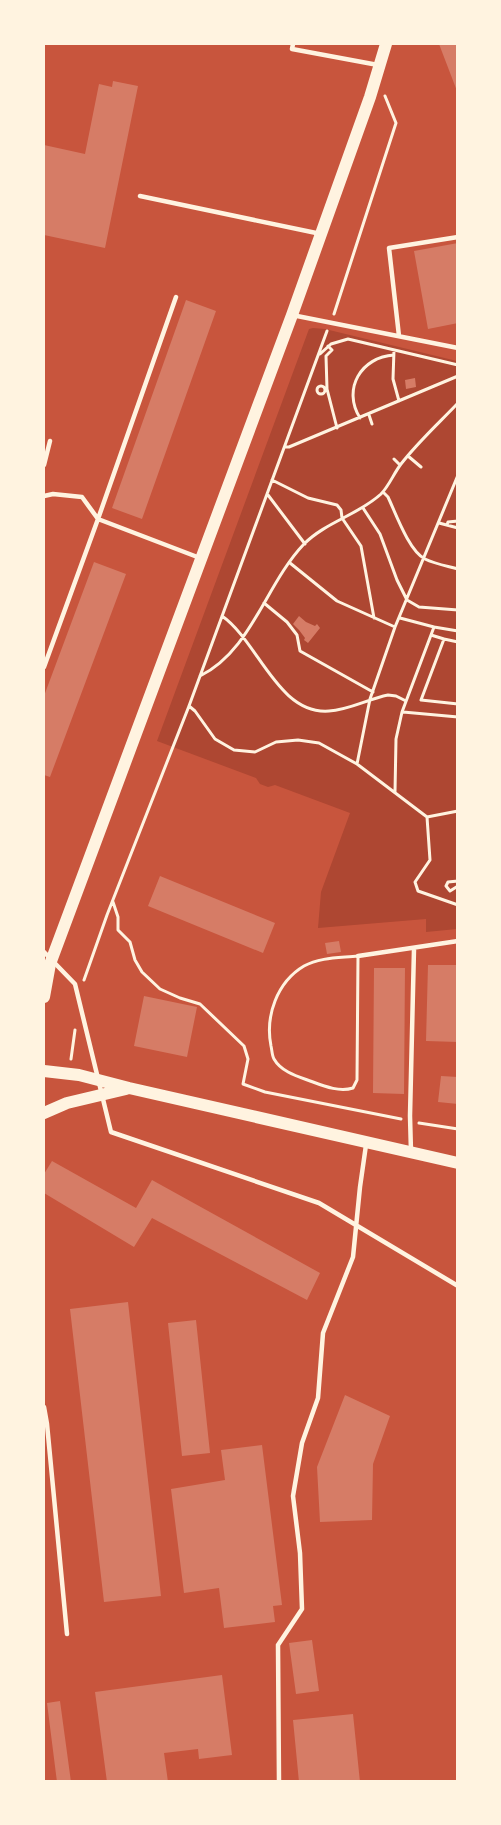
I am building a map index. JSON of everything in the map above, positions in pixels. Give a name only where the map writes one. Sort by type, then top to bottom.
[{"type":"main road","points":[[44,997],[47,968],[292,315],[386,44]]},
{"type":"main road","points":[[44,1071],[68,1074],[458,1162]]},
{"type":"main road","points":[[44,1113],[67,1103],[129,1088]]},
{"type":"lane","points":[[293,44],[292,49],[379,66]]},
{"type":"lane","points":[[140,196],[321,234]]},
{"type":"lane","points":[[399,336],[389,248],[458,237]]},
{"type":"lane","points":[[44,667],[176,297]]},
{"type":"lane","points":[[292,315],[458,348]]},
{"type":"lane","points":[[44,465],[50,441]]},
{"type":"lane","points":[[44,496],[53,494],[82,497],[98,519],[202,558]]},
{"type":"lane","points":[[358,956],[458,941]]},
{"type":"lane","points":[[411,1152],[414,949]]},
{"type":"lane","points":[[44,952],[75,984],[111,1132],[320,1203],[458,1286]]},
{"type":"lane","points":[[279,1782],[278,1644],[302,1609],[300,1553],[293,1496],[302,1443],[318,1398],[323,1333],[354,1257],[360,1187],[367,1142]]},
{"type":"lane","points":[[44,1407],[67,1634]]},
{"type":"path","points":[[83,983],[112,900],[189,706],[319,356],[396,123],[391,105],[376,78]]},
{"type":"path","points":[[319,356],[328,346],[348,339],[458,365]]},
{"type":"path","points":[[328,346],[332,351],[326,356],[326,390],[337,428]]},
{"type":"path","points":[[394,350],[393,379],[399,402]]},
{"type":"path","points":[[360,418],[352,397],[357,376],[373,360],[394,355]]},
{"type":"path","points":[[285,447],[369,415],[458,376]]},
{"type":"path","points":[[200,676],[216,668],[243,639],[290,563],[305,544],[315,534],[363,508],[382,492],[400,465],[458,403]]},
{"type":"path","points":[[369,415],[372,424]]},
{"type":"path","points":[[408,456],[421,467]]},
{"type":"path","points":[[394,459],[400,465]]},
{"type":"path","points":[[357,764],[370,700],[395,627],[458,476]]},
{"type":"path","points":[[272,480],[309,498],[337,505],[341,510],[342,518],[361,546],[374,618]]},
{"type":"path","points":[[382,492],[388,497],[410,542],[425,559],[458,569]]},
{"type":"path","points":[[267,494],[305,544]]},
{"type":"path","points":[[363,508],[377,529],[407,600],[419,606],[458,610]]},
{"type":"path","points":[[447,525],[448,522],[458,521]]},
{"type":"path","points":[[439,523],[458,528]]},
{"type":"path","points":[[290,563],[337,601],[395,627]]},
{"type":"path","points":[[264,603],[287,622],[297,635],[300,651],[373,692]]},
{"type":"path","points":[[222,616],[292,699],[307,708],[333,711],[392,695],[406,701]]},
{"type":"path","points":[[400,618],[458,631]]},
{"type":"path","points":[[395,792],[396,739],[402,712],[434,627]]},
{"type":"path","points":[[431,635],[458,642]]},
{"type":"path","points":[[444,639],[421,700],[458,704]]},
{"type":"path","points":[[189,706],[215,739],[234,750],[255,752],[276,742],[298,740],[319,743],[357,764],[395,792],[427,817],[430,860],[415,882],[418,891],[458,905]]},
{"type":"path","points":[[402,712],[458,717]]},
{"type":"path","points":[[427,817],[458,810]]},
{"type":"path","points":[[458,881],[448,882],[446,886],[450,891],[458,886]]},
{"type":"path","points":[[112,900],[118,917],[118,930],[130,942],[135,960],[142,972],[160,989],[201,1004],[244,1046],[248,1059],[243,1084],[265,1092],[458,1129]]},
{"type":"path","points":[[358,956],[357,1080],[354,1088],[346,1090],[327,1087],[289,1073],[274,1059],[269,1037],[272,1005],[283,984],[304,967],[319,960],[358,956]]},
{"type":"path","points":[[68,1074],[76,1028]]},
{"type":"shaded area","points":[[313,328],[457,361],[457,929],[426,932],[426,919],[318,928],[321,892],[350,813],[275,785],[268,787],[260,784],[256,778],[157,741],[309,329]]},
{"type":"building","points":[[439,44],[458,44],[458,91],[457,91]]},
{"type":"building","points":[[113,81],[138,86],[105,248],[44,235],[44,145],[85,154],[99,84],[112,87]]},
{"type":"building","points":[[458,243],[458,323],[428,329],[414,251]]},
{"type":"building","points":[[186,300],[216,311],[142,519],[112,508]]},
{"type":"building","points":[[415,378],[416,387],[406,389],[405,380]]},
{"type":"building","points":[[94,562],[126,574],[50,777],[44,775],[44,696]]},
{"type":"building","points":[[299,616],[315,626],[317,624],[320,628],[308,643],[293,624]]},
{"type":"building","points":[[160,876],[275,923],[263,953],[148,906]]},
{"type":"building","points":[[339,941],[341,952],[327,954],[325,943]]},
{"type":"building","points":[[428,965],[458,965],[458,1042],[426,1041]]},
{"type":"building","points":[[374,968],[405,968],[404,1094],[373,1093]]},
{"type":"building","points":[[144,996],[197,1007],[187,1057],[134,1046]]},
{"type":"building","points":[[441,1076],[458,1077],[458,1104],[438,1102]]},
{"type":"building","points":[[52,1161],[136,1208],[152,1180],[320,1273],[307,1300],[152,1218],[134,1247],[44,1193],[44,1174]]},
{"type":"building","points":[[128,1302],[161,1596],[104,1602],[70,1309]]},
{"type":"building","points":[[196,1320],[210,1453],[182,1456],[168,1323]]},
{"type":"building","points":[[345,1395],[390,1416],[373,1464],[372,1520],[320,1522],[317,1467]]},
{"type":"building","points":[[262,1445],[282,1605],[273,1606],[275,1622],[224,1628],[219,1588],[184,1593],[171,1489],[225,1480],[221,1450]]},
{"type":"building","points":[[312,1640],[319,1691],[296,1694],[289,1643]]},
{"type":"building","points":[[222,1675],[232,1755],[199,1759],[198,1749],[164,1753],[168,1782],[107,1782],[95,1692]]},
{"type":"building","points":[[60,1701],[71,1782],[57,1782],[47,1703]]},
{"type":"building","points":[[353,1714],[360,1782],[299,1782],[293,1720]]}]
